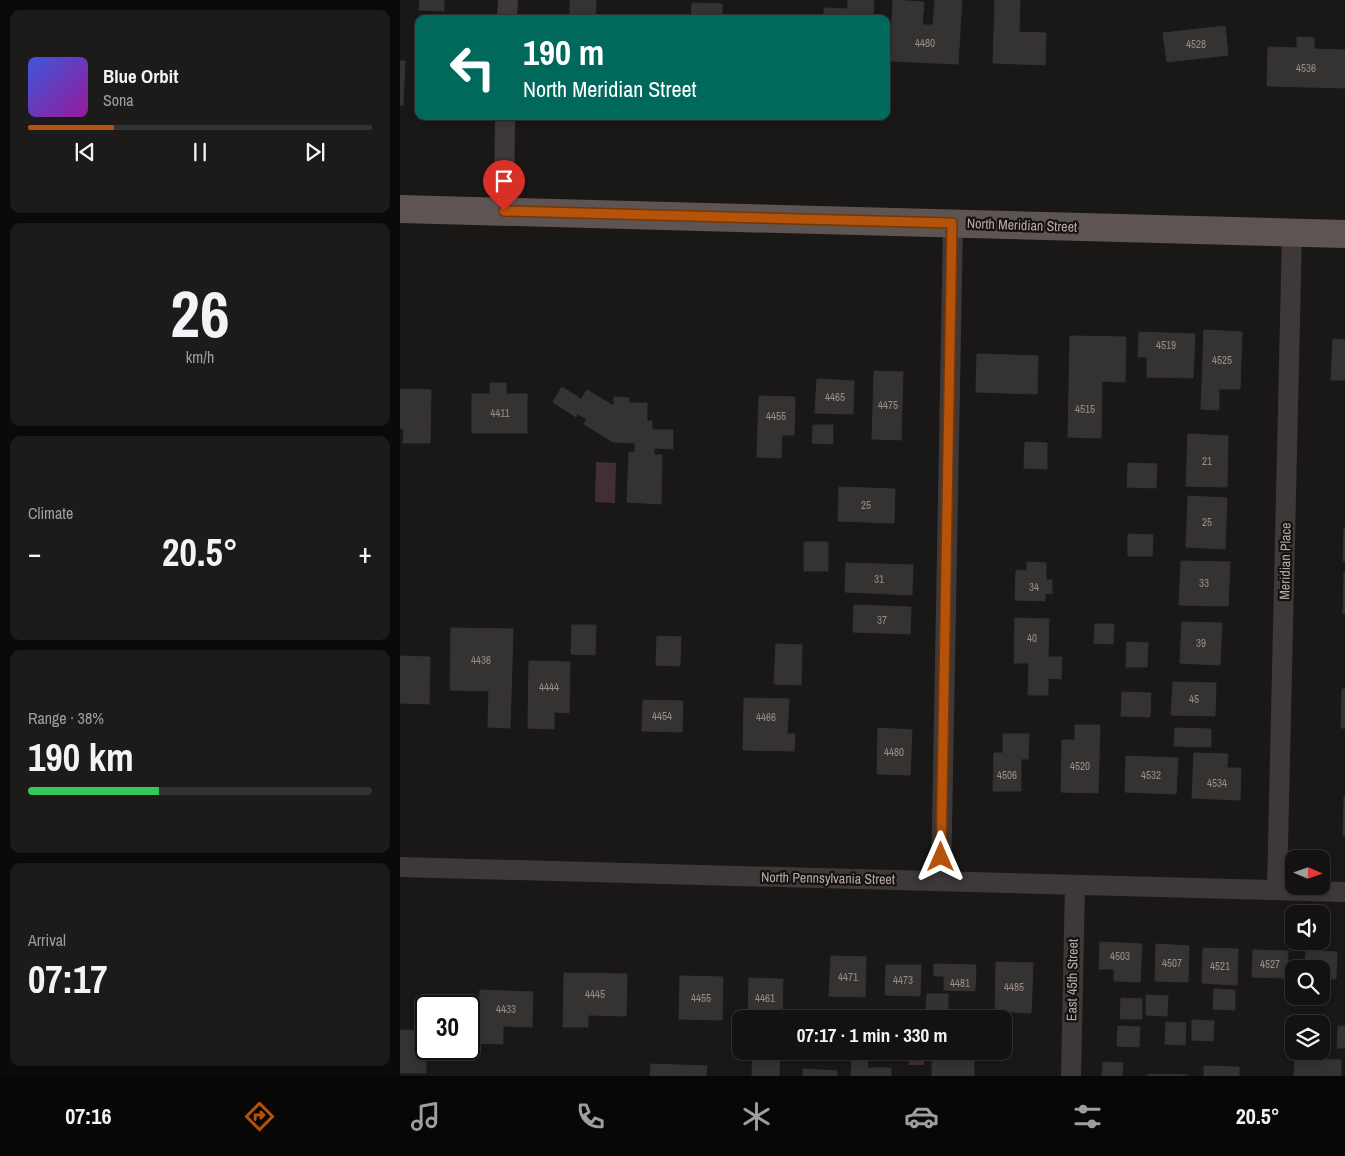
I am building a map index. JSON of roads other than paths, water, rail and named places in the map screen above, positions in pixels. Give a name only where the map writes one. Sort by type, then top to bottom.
[{"type":"main road","name":"North Meridian Street","points":[[400,209],[1345,234]]},
{"type":"street","points":[[507,15],[508,0]]},
{"type":"street","points":[[504,211],[505,120]]},
{"type":"street","points":[[941,881],[952,223]]},
{"type":"street","name":"Meridian Place","points":[[1277,890],[1292,232]]},
{"type":"street","name":"North Pennsylvania Street","points":[[400,866],[1345,892]]},
{"type":"street","name":"East 45th Street","points":[[1071,1076],[1075,884]]}]
